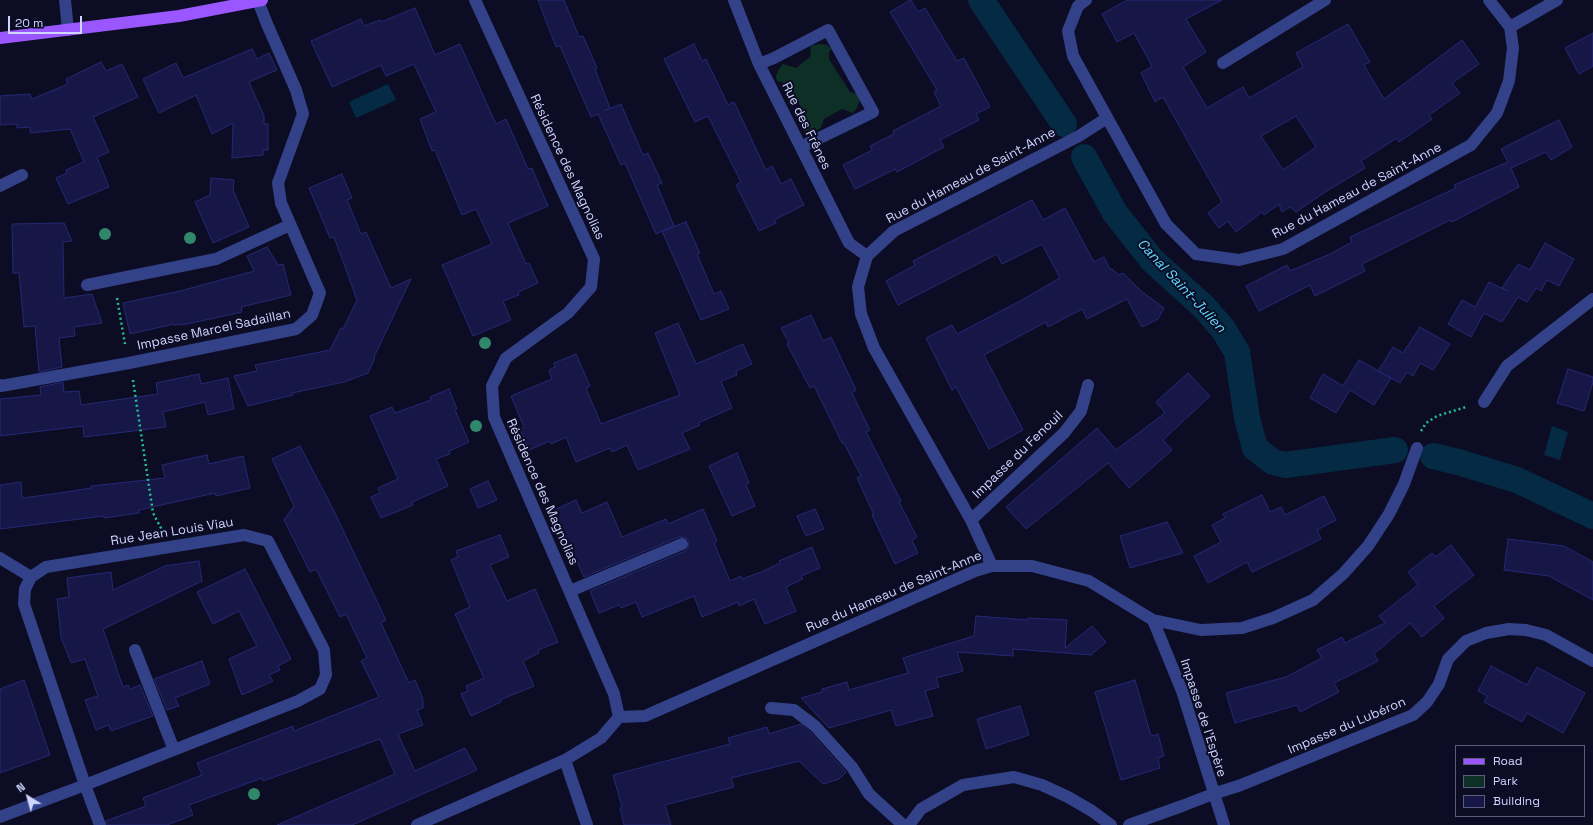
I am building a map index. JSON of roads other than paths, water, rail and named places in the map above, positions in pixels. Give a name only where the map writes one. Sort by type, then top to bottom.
[{"type":"main road","points":[[0,38],[179,16],[260,1]]},
{"type":"street","points":[[65,0],[68,30]]},
{"type":"street","name":"Résidence des Magnolias","points":[[475,0],[594,259],[591,288],[568,313],[506,358],[492,386],[494,417],[614,694],[619,717]]},
{"type":"street","name":"Rue des Frênes","points":[[734,0],[759,64],[848,243],[867,256]]},
{"type":"street","points":[[1086,0],[1078,6],[1068,31],[1073,56],[1107,118]]},
{"type":"street","points":[[1223,63],[1325,0]]},
{"type":"street","points":[[1489,0],[1510,27],[1557,0]]},
{"type":"street","name":"Impasse Marcel Sadaillan","points":[[0,385],[129,363],[296,329],[312,315],[320,293],[281,203],[278,182],[303,114],[296,90],[266,24],[260,1]]},
{"type":"street","name":"Rue du Hameau de Saint-Anne","points":[[619,717],[645,716],[975,571],[992,566],[971,520],[874,348],[861,314],[858,287],[867,256],[894,231],[1072,139],[1107,118],[1166,224],[1196,254],[1239,260],[1283,249],[1471,145],[1497,113],[1509,82],[1513,48],[1510,27]]},
{"type":"street","points":[[759,64],[774,58],[828,30],[873,112],[801,147]]},
{"type":"street","points":[[0,186],[22,175]]},
{"type":"street","points":[[87,285],[216,259],[290,225]]},
{"type":"street","points":[[1484,402],[1507,366],[1593,300]]},
{"type":"street","name":"Impasse du Fenouil","points":[[971,520],[1064,433],[1081,411],[1088,386]]},
{"type":"street","points":[[992,566],[1032,566],[1088,581],[1153,620],[1201,630],[1242,628],[1273,618],[1314,600],[1343,574],[1368,546],[1389,514],[1404,484],[1417,448]]},
{"type":"street","name":"Rue Jean Louis Viau","points":[[0,817],[298,702],[320,689],[326,675],[324,650],[268,542],[244,535],[46,567],[31,577]]},
{"type":"street","points":[[570,591],[682,544]]},
{"type":"street","points":[[0,558],[31,577],[25,589],[24,604],[84,785],[100,825]]},
{"type":"street","name":"Impasse de l'Espère","points":[[1153,620],[1182,691],[1203,755],[1213,794],[1224,825]]},
{"type":"street","name":"Impasse du Lubéron","points":[[1129,825],[1241,785],[1413,715],[1427,702],[1439,684],[1448,658],[1466,642],[1486,633],[1509,629],[1526,630],[1546,635],[1593,661]]},
{"type":"street","points":[[136,650],[174,750]]},
{"type":"street","points":[[771,708],[794,710],[815,726],[852,767],[869,794],[904,825]]},
{"type":"street","points":[[417,825],[565,760],[601,738],[619,717]]},
{"type":"street","points":[[565,760],[587,825]]},
{"type":"street","points":[[909,825],[921,809],[963,785],[1014,777],[1042,785],[1068,797],[1092,811],[1111,825]]},
{"type":"water","points":[[388,84],[396,100],[356,118],[349,102]]},
{"type":"water","points":[[1552,426],[1568,432],[1560,460],[1544,455]]},
{"type":"waterway","name":"Canal Saint-Julien","points":[[981,0],[1064,124]]},
{"type":"waterway","name":"Canal Saint-Julien","points":[[1084,157],[1115,213],[1152,260],[1205,308],[1223,329],[1237,352],[1247,418],[1255,448],[1273,462],[1285,465],[1395,450]]},
{"type":"waterway","name":"Canal Saint-Julien","points":[[1433,456],[1517,480],[1593,516]]}]
